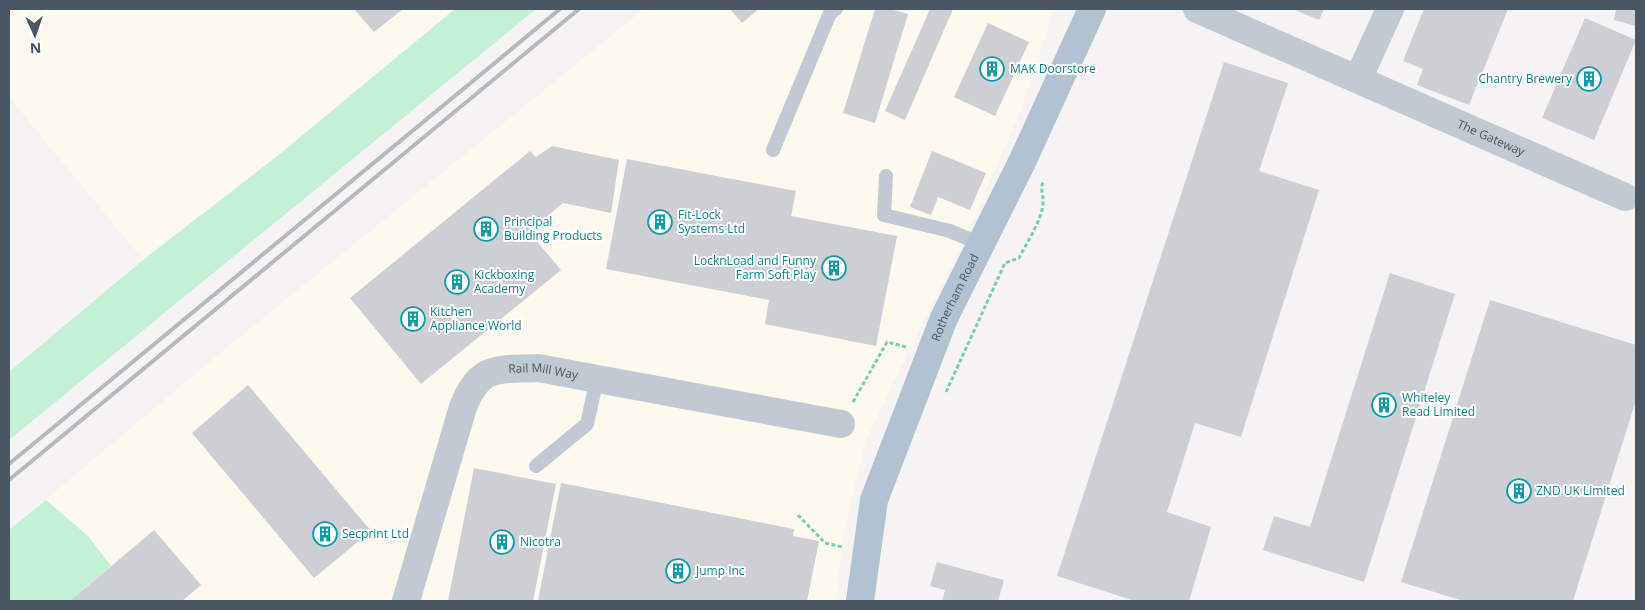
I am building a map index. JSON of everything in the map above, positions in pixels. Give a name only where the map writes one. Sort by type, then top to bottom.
[{"type":"main road","name":"Rotherham Road","points":[[860,601],[865,552],[874,500],[944,318],[1022,162],[1092,9]]},
{"type":"street","name":"The Gateway","points":[[1197,9],[1358,78],[1624,197]]},
{"type":"street","points":[[1358,78],[1390,9]]},
{"type":"street","name":"Rail Mill Way","points":[[406,601],[463,407],[471,388],[491,371],[538,368],[840,424]]},
{"type":"lane","points":[[773,150],[830,13],[836,9]]},
{"type":"lane","points":[[886,176],[884,215],[950,231],[981,244]]},
{"type":"lane","points":[[536,466],[587,424],[597,379]]},
{"type":"path","points":[[943,397],[1005,264],[1019,258],[1033,230],[1043,205],[1041,189],[1044,180]]},
{"type":"path","points":[[840,424],[887,342],[931,353]]},
{"type":"path","points":[[798,515],[825,543],[865,552]]},
{"type":"shaded area","points":[[9,9],[455,9],[281,153],[143,260],[9,97]]},
{"type":"shaded area","points":[[644,9],[1052,9],[1052,16],[1017,120],[974,217],[866,440],[844,531],[836,601],[9,601],[9,530],[231,344]]},
{"type":"green space","points":[[455,9],[536,9],[9,440],[9,372],[143,260],[281,153]]},
{"type":"green space","points":[[46,500],[89,537],[111,566],[70,601],[9,601],[9,530]]},
{"type":"building","points":[[354,9],[403,9],[374,32]]},
{"type":"building","points":[[730,9],[759,9],[742,23]]},
{"type":"building","points":[[875,9],[890,9],[908,14],[875,123],[843,113]]},
{"type":"building","points":[[930,9],[953,9],[905,120],[885,111]]},
{"type":"building","points":[[1293,9],[1324,9],[1319,20]]},
{"type":"building","points":[[1424,9],[1508,9],[1469,105],[1417,85],[1423,69],[1403,61]]},
{"type":"building","points":[[1616,9],[1636,9],[1636,26],[1614,20]]},
{"type":"building","name":"Chantry Brewery","points":[[1585,18],[1636,40],[1594,140],[1542,118]]},
{"type":"building","name":"MAK Doorstore","points":[[988,23],[1029,42],[995,116],[954,97]]},
{"type":"building","points":[[1224,62],[1288,83],[1259,171],[1319,190],[1241,437],[1195,423],[1167,512],[1211,527],[1189,601],[1135,601],[1057,576]]},
{"type":"building","points":[[552,146],[619,160],[611,213],[563,203],[529,232],[561,270],[421,384],[350,298],[530,151],[536,157]]},
{"type":"building","points":[[932,151],[986,173],[970,210],[938,197],[931,215],[910,207]]},
{"type":"building","points":[[627,159],[796,191],[791,216],[897,236],[876,346],[765,324],[769,300],[606,269]]},
{"type":"building","name":"Whiteley Read Limited","points":[[1390,273],[1455,294],[1364,582],[1263,550],[1274,516],[1310,527]]},
{"type":"building","name":"ZND UK Limited","points":[[1490,300],[1636,345],[1636,400],[1573,601],[1464,601],[1401,582]]},
{"type":"building","points":[[248,385],[371,531],[314,578],[192,433]]},
{"type":"building","name":"Nicotra","points":[[474,468],[556,484],[533,601],[448,601]]},
{"type":"building","name":"Jump Inc","points":[[561,483],[794,529],[793,536],[819,541],[807,601],[538,601]]},
{"type":"building","points":[[154,530],[201,585],[182,601],[70,601]]},
{"type":"building","points":[[937,562],[1004,580],[998,601],[942,601],[945,590],[930,586]]},
{"type":"railway","points":[[9,464],[560,9]]},
{"type":"railway","points":[[9,480],[579,9]]},
{"type":"place","name":"MAK Doorstore","points":[[992,69]]},
{"type":"place","name":"Chantry Brewery","points":[[1589,79]]},
{"type":"place","name":"Fit-Lock Systems Ltd","points":[[660,222]]},
{"type":"place","name":"Principal Building Products","points":[[486,229]]},
{"type":"place","name":"LocknLoad and Funny Farm Soft Play","points":[[834,268]]},
{"type":"place","name":"Kickboxing Academy","points":[[457,282]]},
{"type":"place","name":"Kitchen Appliance World","points":[[413,319]]},
{"type":"place","name":"Whiteley Read Limited","points":[[1384,405]]},
{"type":"place","name":"ZND UK Limited","points":[[1519,491]]},
{"type":"place","name":"Secprint Ltd","points":[[325,534]]},
{"type":"place","name":"Nicotra","points":[[502,542]]},
{"type":"place","name":"Jump Inc","points":[[678,571]]}]
